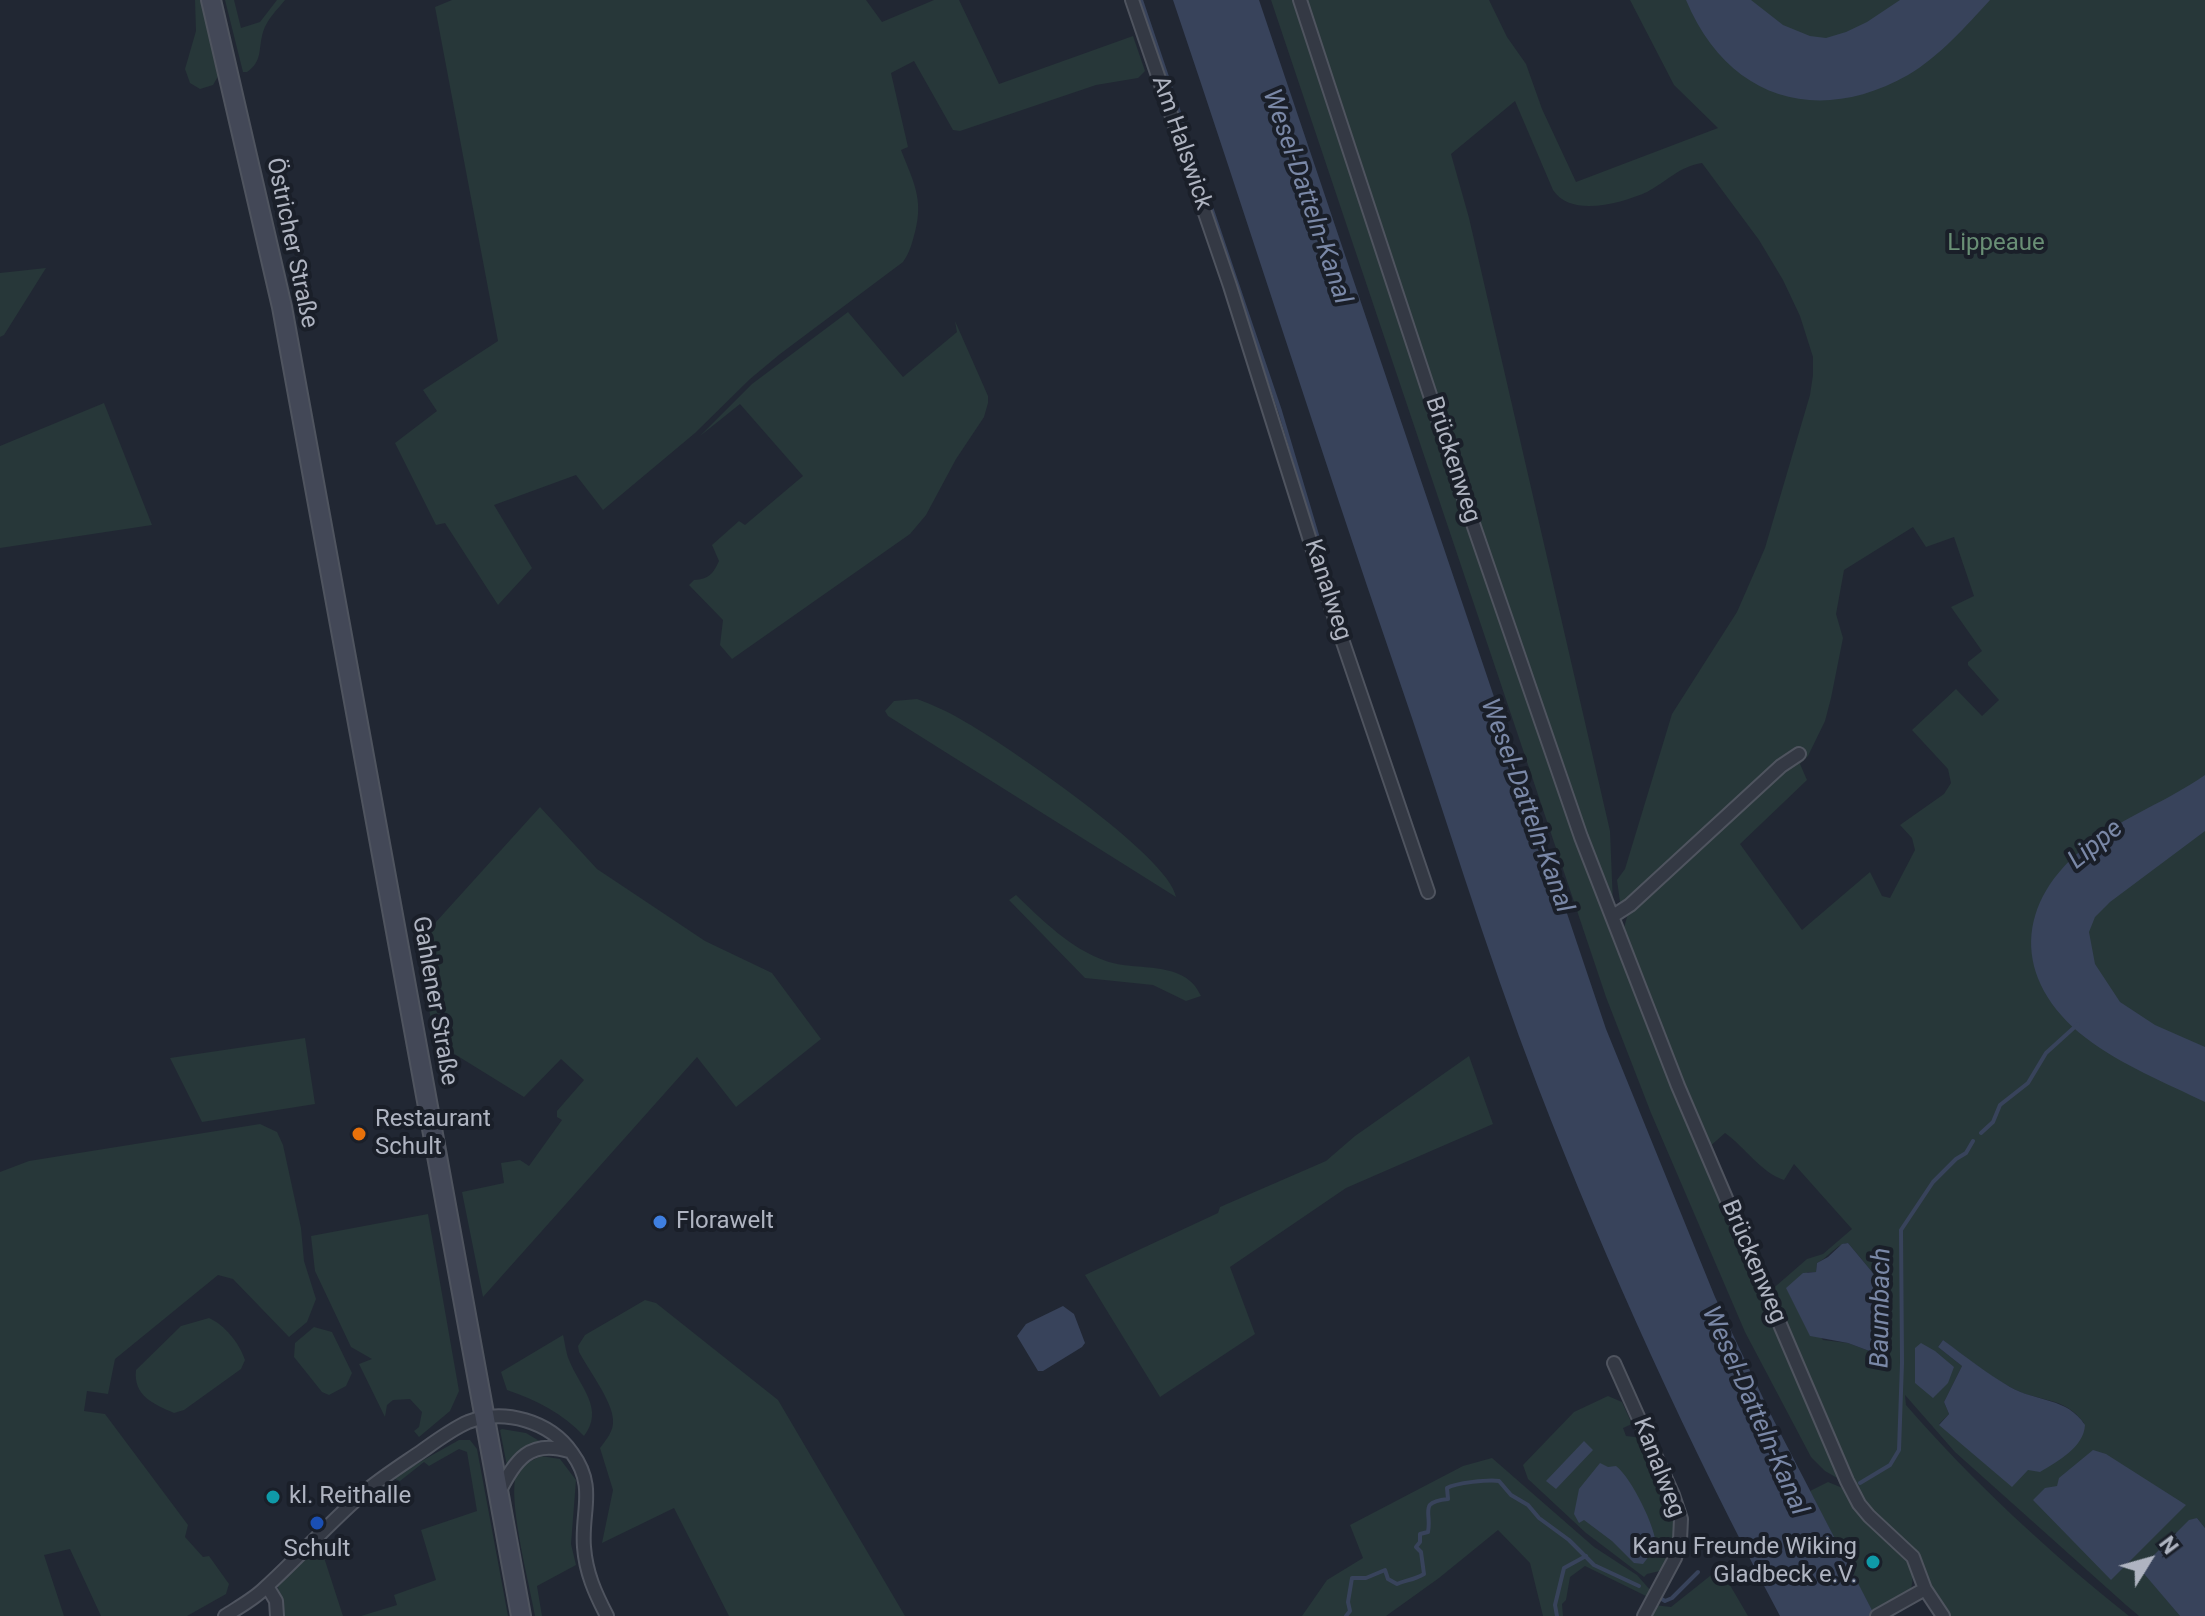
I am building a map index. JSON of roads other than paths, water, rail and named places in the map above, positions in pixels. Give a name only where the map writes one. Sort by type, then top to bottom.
[{"type":"main road","name":"Östricher Straße","points":[[211,0],[282,307],[318,498]]},
{"type":"main road","name":"Gahlener Straße","points":[[318,498],[521,1616]]},
{"type":"street","name":"Am Halswick","points":[[1132,0],[1230,286]]},
{"type":"street","name":"Brückenweg","points":[[1300,0],[1507,625],[1581,837],[1678,1086],[1847,1481],[1869,1516],[1913,1557],[1925,1589],[1943,1616]]},
{"type":"street","name":"Kanalweg","points":[[1230,286],[1330,604],[1428,892]]},
{"type":"street","points":[[1613,916],[1630,905],[1781,766],[1799,754]]},
{"type":"street","name":"Kanalweg","points":[[1614,1363],[1681,1519],[1675,1558],[1644,1616]]},
{"type":"street","points":[[225,1616],[267,1586],[368,1489],[468,1422],[508,1416],[525,1419],[551,1433],[572,1451],[586,1481],[588,1496],[583,1543],[586,1567],[590,1584],[607,1616]]},
{"type":"street","points":[[499,1492],[512,1467],[523,1455],[540,1447],[554,1446],[572,1451]]},
{"type":"street","points":[[267,1586],[276,1601],[277,1616]]},
{"type":"street","points":[[1879,1615],[1925,1589]]},
{"type":"water","name":"Wesel-Datteln-Kanal","points":[[1173,0],[1259,0],[1606,1029],[1715,1297],[1773,1419],[1875,1616],[1780,1616],[1682,1421],[1621,1289],[1538,1087],[1500,983]]},
{"type":"water","points":[[1686,0],[1751,0],[1783,25],[1810,36],[1826,38],[1867,22],[1900,0],[1990,0],[1941,50],[1908,75],[1874,91],[1840,99],[1808,100],[1778,94],[1750,81],[1725,60],[1704,33]]},
{"type":"water","name":"Lippe","points":[[2205,775],[2205,831],[2110,902],[2095,917],[2089,932],[2095,964],[2120,1002],[2155,1025],[2205,1047],[2205,1102],[2114,1057],[2086,1038],[2062,1015],[2044,991],[2034,966],[2031,941],[2035,915],[2046,890],[2064,866],[2103,834]]},
{"type":"water","points":[[1848,1243],[1878,1279],[1881,1291],[1881,1346],[1872,1352],[1848,1343],[1810,1336],[1786,1288],[1803,1273],[1816,1272],[1817,1263],[1842,1244]]},
{"type":"water","points":[[1063,1306],[1074,1314],[1085,1343],[1043,1371],[1038,1371],[1017,1336],[1026,1324]]},
{"type":"water","points":[[1943,1340],[2010,1387],[2060,1405],[2078,1416],[2085,1425],[2075,1447],[2040,1472],[2028,1470],[2012,1487],[1939,1425],[1949,1414],[1944,1402],[1962,1366],[1938,1347]]},
{"type":"water","points":[[1921,1343],[1954,1367],[1948,1383],[1933,1398],[1915,1383],[1915,1348]]},
{"type":"water","points":[[1584,1441],[1593,1450],[1556,1489],[1546,1481]]},
{"type":"water","points":[[2093,1450],[2106,1454],[2186,1505],[2111,1580],[2033,1500],[2045,1488],[2057,1486],[2059,1478]]},
{"type":"water","points":[[1600,1463],[1608,1467],[1616,1466],[1622,1472],[1648,1516],[1656,1547],[1643,1564],[1634,1563],[1584,1520],[1579,1523],[1574,1514],[1579,1489]]},
{"type":"water","points":[[2197,1518],[2205,1528],[2205,1616],[2180,1616],[2140,1569],[2189,1520]]},
{"type":"waterway","points":[[1141,0],[1280,411],[1326,565]]},
{"type":"waterway","name":"Baumbach","points":[[1981,1133],[1993,1122],[2000,1105],[2028,1083],[2046,1053],[2078,1024]]},
{"type":"waterway","name":"Baumbach","points":[[1860,1483],[1890,1465],[1899,1450],[1901,1230],[1933,1182],[1966,1153],[1973,1141]]},
{"type":"waterway","name":"Baumbach","points":[[1346,1616],[1350,1611],[1348,1602],[1352,1578],[1366,1578],[1385,1570],[1388,1579],[1397,1584],[1424,1574],[1421,1552],[1416,1547],[1420,1534],[1428,1532],[1430,1505],[1448,1499],[1447,1488],[1481,1481],[1499,1481],[1511,1495],[1528,1505],[1594,1565],[1639,1586]]},
{"type":"waterway","points":[[1557,1616],[1555,1605],[1564,1568],[1586,1556]]},
{"type":"waterway","name":"Baumbach","points":[[1660,1598],[1665,1601],[1672,1598],[1698,1572]]},
{"type":"place","name":"Restaurant Schult","points":[[359,1134]]},
{"type":"place","name":"Florawelt","points":[[660,1222]]},
{"type":"place","name":"kl. Reithalle","points":[[273,1497]]},
{"type":"place","name":"Schult","points":[[317,1523]]},
{"type":"place","name":"Kanu Freunde Wiking Gladbeck e.V.","points":[[1873,1562]]},
{"type":"park label","name":"Lippeaue","points":[[1996,244]]}]
